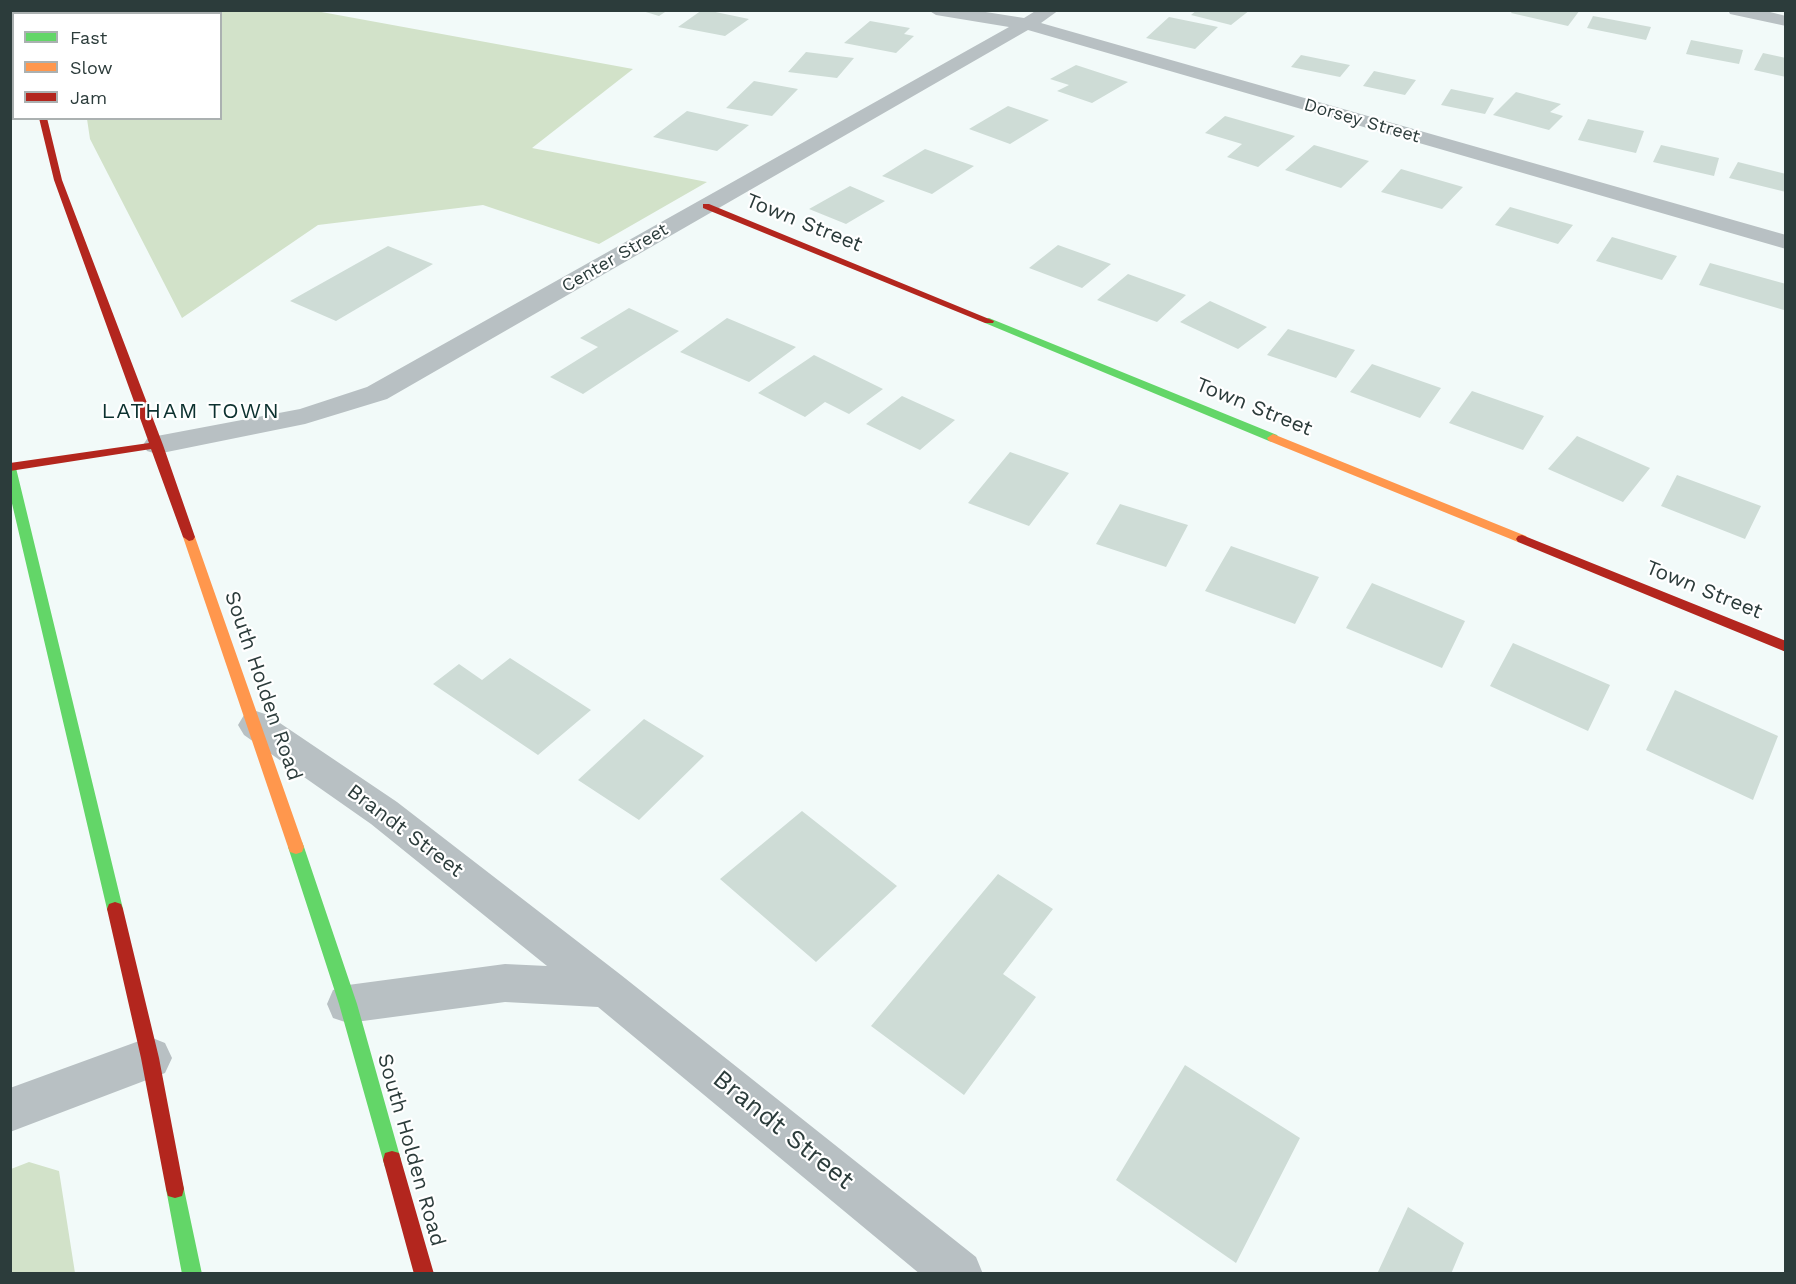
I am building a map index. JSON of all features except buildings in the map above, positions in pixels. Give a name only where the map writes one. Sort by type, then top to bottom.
[{"type":"main road","name":"South Holden Road","points":[[43,120],[58,180],[157,445],[255,724],[348,1004],[424,1274]]},
{"type":"main road","name":"Town Street","points":[[706,206],[1785,646]]},
{"type":"main road","points":[[157,445],[10,467],[150,1058],[192,1274]]},
{"type":"street","name":"Dorsey Street","points":[[936,10],[1026,24],[1785,242]]},
{"type":"street","name":"Center Street","points":[[157,445],[305,416],[377,393],[1051,10]]},
{"type":"street","points":[[1736,10],[1785,21]]},
{"type":"street","name":"Brandt Street","points":[[255,724],[384,813],[606,988],[959,1274]]},
{"type":"street","points":[[348,1004],[505,983],[606,988]]},
{"type":"street","points":[[10,1110],[150,1058]]},
{"type":"green space","points":[[84,10],[316,11],[633,69],[532,148],[707,182],[599,244],[483,205],[318,225],[182,318],[90,139],[87,120],[222,120],[222,12],[83,12]]},
{"type":"green space","points":[[29,1162],[59,1171],[75,1273],[11,1273],[11,1169]]},
{"type":"traffic: fast","points":[[989,321],[1273,438]]},
{"type":"traffic: fast","points":[[10,468],[115,909]]},
{"type":"traffic: fast","points":[[296,847],[348,1004],[392,1160]]},
{"type":"traffic: fast","points":[[175,1189],[192,1274]]},
{"type":"traffic: slow","points":[[1273,438],[1522,539]]},
{"type":"traffic: slow","points":[[189,537],[296,847]]},
{"type":"traffic: jam","points":[[43,120],[58,180],[189,537]]},
{"type":"traffic: jam","points":[[706,206],[989,321]]},
{"type":"traffic: jam","points":[[10,467],[157,445]]},
{"type":"traffic: jam","points":[[1522,539],[1786,647]]},
{"type":"traffic: jam","points":[[115,909],[150,1058],[175,1189]]},
{"type":"traffic: jam","points":[[392,1160],[424,1274]]},
{"type":"district","name":"LATHAM TOWN","points":[[191,412]]}]
